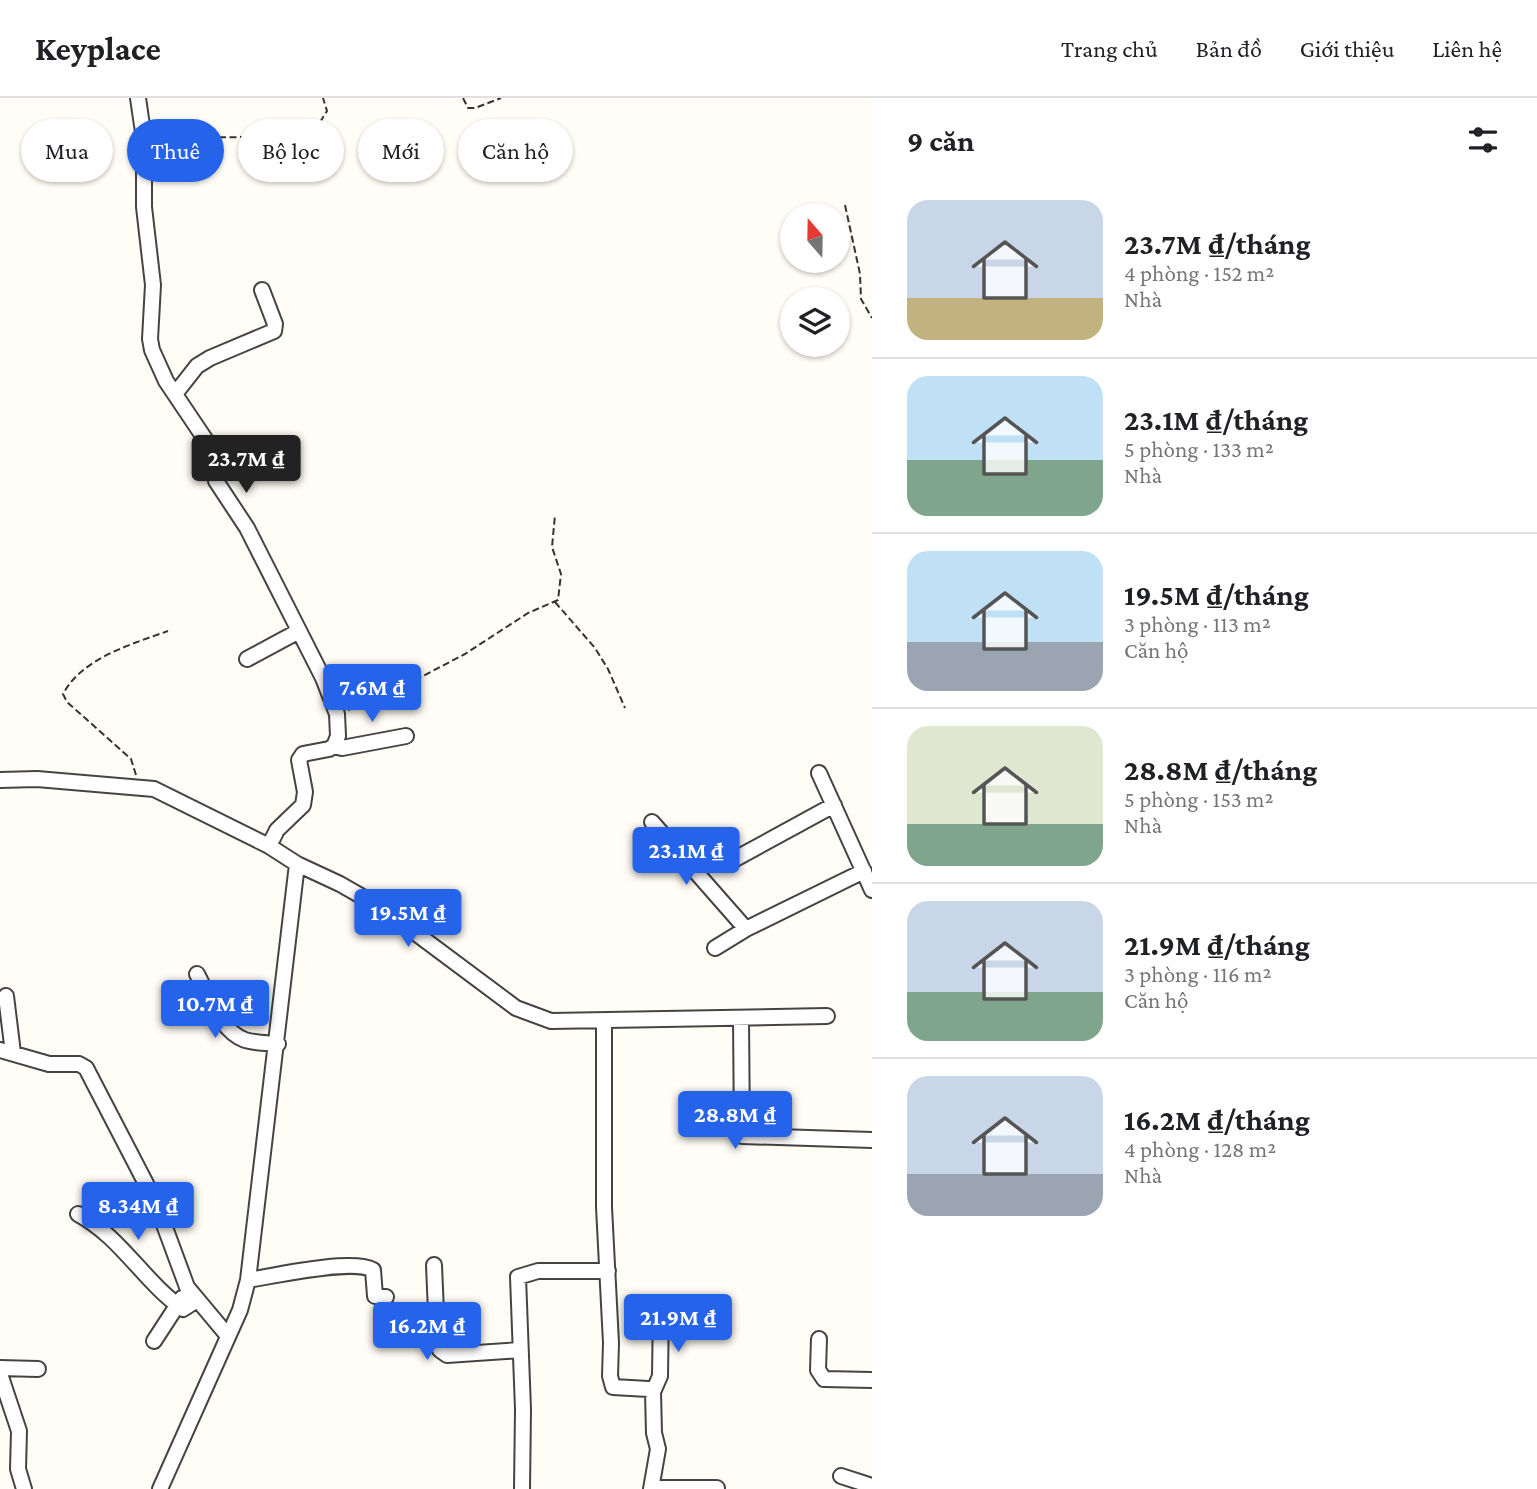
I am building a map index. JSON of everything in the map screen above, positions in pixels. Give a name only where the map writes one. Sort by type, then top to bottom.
[{"type":"street","points":[[138,98],[141,119]]},
{"type":"street","points":[[145,182],[153,285],[150,339],[158,365],[207,442],[215,465],[216,481],[247,528],[323,678],[337,714],[338,736],[334,746],[301,756],[299,764],[305,792],[303,805],[277,830],[269,846]]},
{"type":"street","points":[[175,394],[203,362],[274,331],[275,324],[262,289]]},
{"type":"street","points":[[247,659],[299,631]]},
{"type":"street","points":[[334,746],[342,748],[406,736]]},
{"type":"street","points":[[819,773],[872,890]]},
{"type":"street","points":[[0,780],[37,779],[154,789],[269,846],[297,864],[382,908],[516,1008],[551,1021],[827,1016]]},
{"type":"street","points":[[735,859],[834,806]]},
{"type":"street","points":[[652,822],[746,929]]},
{"type":"street","points":[[160,1489],[240,1310],[248,1280],[278,1044],[297,864]]},
{"type":"street","points":[[715,948],[746,929],[864,872]]},
{"type":"street","points":[[197,974],[232,1034],[246,1040],[278,1044]]},
{"type":"street","points":[[6,996],[7,1052],[49,1064],[79,1064],[86,1068],[156,1203],[187,1287],[228,1336]]},
{"type":"street","points":[[741,1018],[742,1136],[872,1140]]},
{"type":"street","points":[[604,1022],[604,1207],[612,1385],[648,1389],[653,1392]]},
{"type":"street","points":[[78,1214],[104,1231],[150,1282],[178,1306],[183,1309],[197,1300]]},
{"type":"street","points":[[434,1265],[440,1350],[447,1354],[520,1350]]},
{"type":"street","points":[[248,1280],[327,1267],[366,1266],[373,1270],[375,1296],[386,1297]]},
{"type":"street","points":[[522,1489],[518,1277],[538,1271],[608,1271]]},
{"type":"street","points":[[154,1341],[178,1306],[187,1287]]},
{"type":"street","points":[[661,1306],[660,1376],[653,1392],[657,1449],[651,1488],[717,1489]]},
{"type":"street","points":[[819,1339],[818,1370],[824,1380],[872,1380]]},
{"type":"street","points":[[24,1489],[18,1469],[19,1431],[1,1377],[38,1369]]},
{"type":"street","points":[[841,1476],[872,1486]]},
{"type":"path","points":[[224,137],[248,137],[290,130],[306,131],[317,127],[327,111],[323,98]]},
{"type":"path","points":[[463,98],[468,108],[500,98]]},
{"type":"path","points":[[850,228],[860,274],[861,299],[872,317]]},
{"type":"path","points":[[337,714],[379,699],[414,681],[466,654],[528,613],[558,600],[561,574],[552,547],[555,515]]},
{"type":"path","points":[[555,602],[594,648],[608,670],[625,708]]},
{"type":"path","points":[[138,786],[131,759],[67,702],[63,694],[77,675],[102,658],[168,631]]}]
